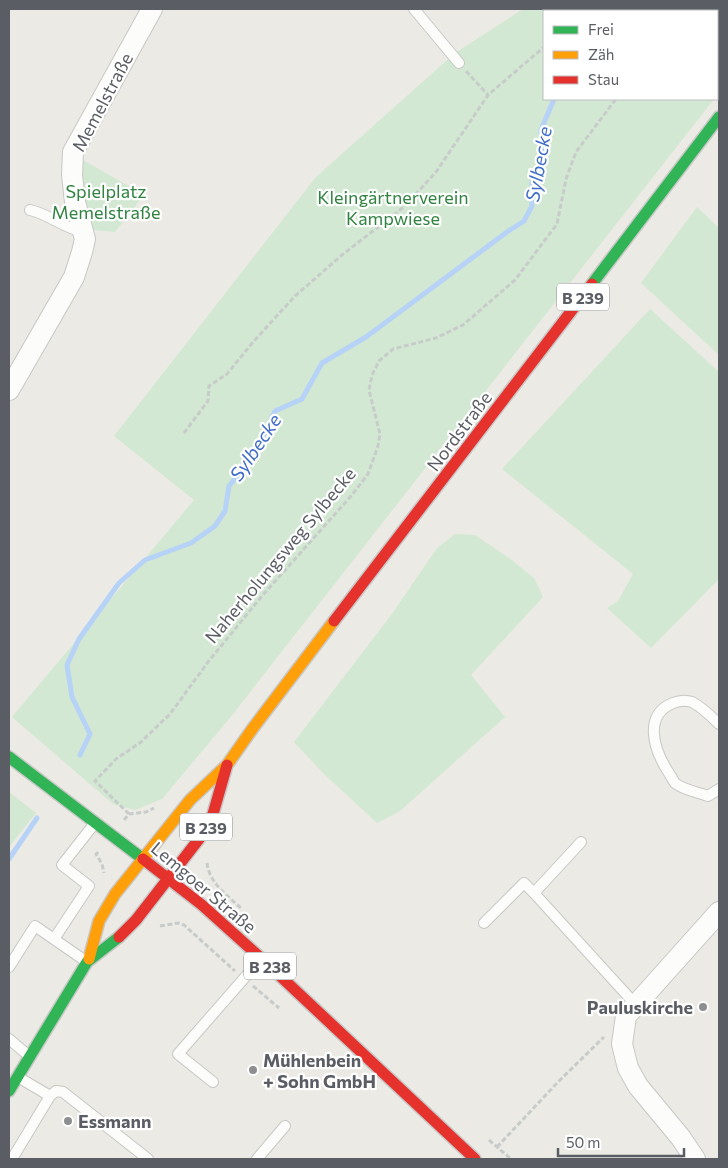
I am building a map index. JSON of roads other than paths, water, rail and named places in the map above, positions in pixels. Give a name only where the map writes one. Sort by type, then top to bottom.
[{"type":"main road","name":"Nordstraße","points":[[88,960],[99,921],[115,894],[190,800],[227,766],[719,118]]},
{"type":"main road","name":"Lemgoer Straße","points":[[9,757],[202,905],[475,1159]]},
{"type":"main road","name":"Nordstraße","points":[[168,879],[199,839],[213,814],[227,766]]},
{"type":"main road","name":"B 239","points":[[9,1091],[88,960],[125,932],[168,879]]},
{"type":"street","name":"Memelstraße","points":[[9,390],[74,277],[82,252],[84,232],[75,202],[72,176],[73,152],[152,9]]},
{"type":"street","points":[[695,1159],[681,1138],[638,1086],[628,1068],[622,1044],[626,1016],[719,912]]},
{"type":"lane","points":[[414,9],[459,63]]},
{"type":"lane","points":[[30,210],[71,230],[84,232]]},
{"type":"lane","points":[[719,724],[700,707],[689,701],[664,706],[654,722],[654,742],[662,761],[675,782],[680,786],[708,796],[719,789]]},
{"type":"lane","points":[[54,939],[89,886],[62,865],[96,822]]},
{"type":"lane","points":[[534,893],[580,842]]},
{"type":"lane","points":[[484,923],[524,883],[636,1005]]},
{"type":"lane","points":[[9,966],[35,926],[88,960]]},
{"type":"lane","points":[[213,1082],[178,1054],[262,959]]},
{"type":"lane","points":[[9,1039],[29,1056]]},
{"type":"lane","points":[[17,1077],[50,1096]]},
{"type":"lane","points":[[12,1159],[50,1096],[56,1091],[63,1092],[148,1159]]},
{"type":"lane","points":[[257,1159],[285,1126]]},
{"type":"waterway","name":"Sylbecke","points":[[80,755],[90,734],[72,697],[67,665],[79,639],[119,583],[145,560],[191,543],[215,526],[225,511],[229,486],[255,454],[275,411],[302,399],[322,363],[366,337],[524,221],[532,206],[532,181],[542,161],[541,130],[554,100]]},
{"type":"waterway","name":"Sylbecke","points":[[9,859],[37,818]]},
{"type":"place","name":"Pauluskirche","points":[[703,1007]]},
{"type":"place","name":"Mühlenbein + Sohn GmbH","points":[[253,1070]]},
{"type":"place","name":"Essmann","points":[[68,1121]]},
{"type":"park label","name":"Spielplatz Memelstraße","points":[[106,201]]},
{"type":"park label","name":"Kleingärtnerverein Kampwiese","points":[[393,207]]}]
